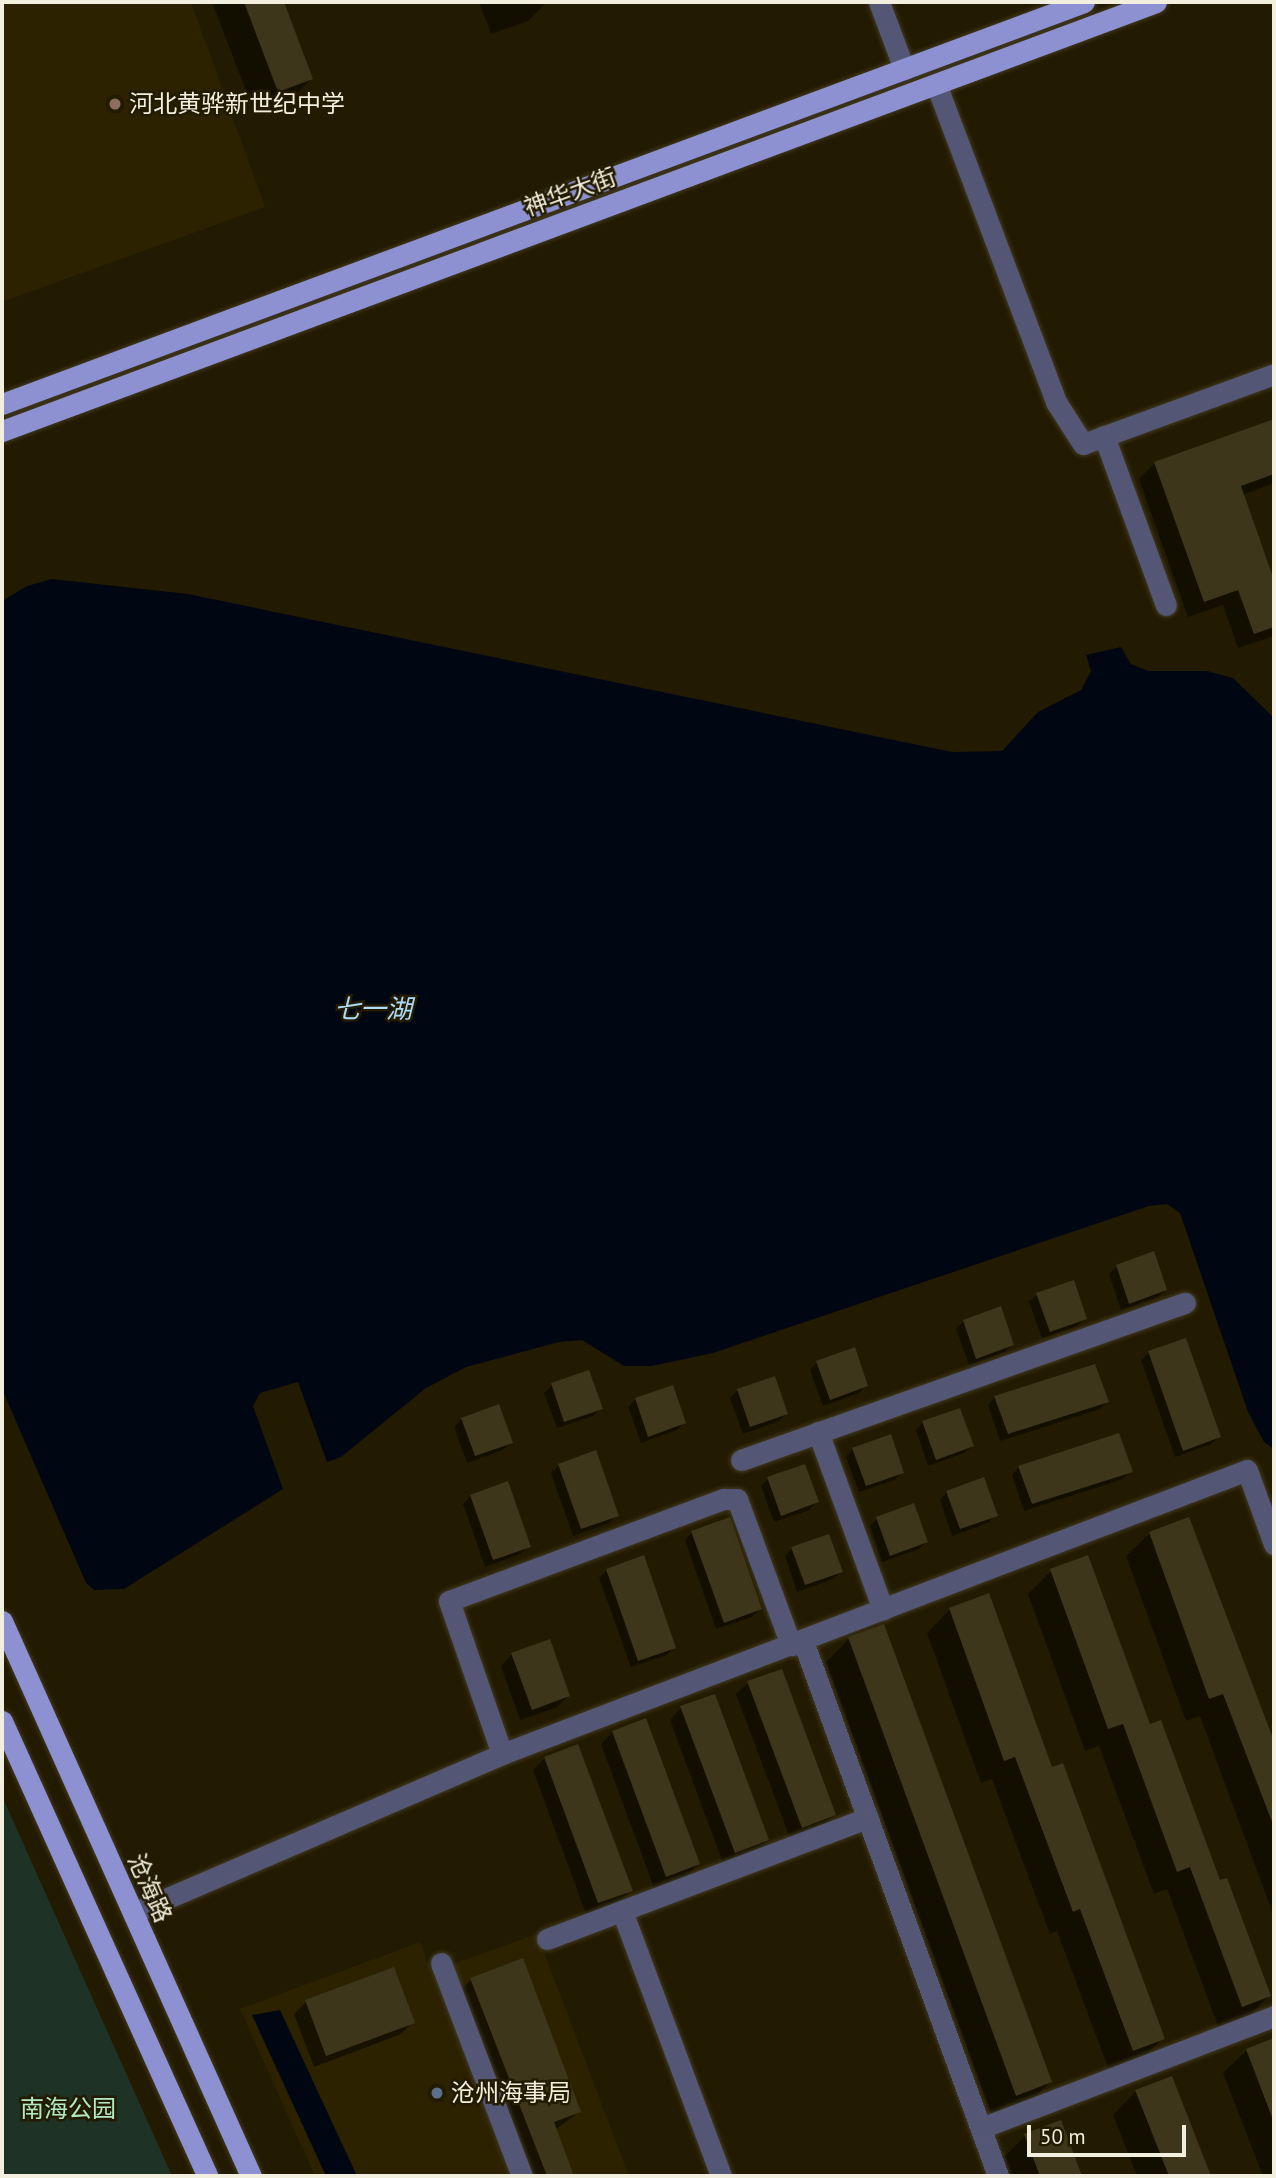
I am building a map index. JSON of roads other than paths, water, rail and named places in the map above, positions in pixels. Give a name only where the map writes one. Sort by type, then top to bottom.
[{"type":"main road","name":"神华大街","points":[[2,404],[1084,2]]},
{"type":"main road","name":"神华大街","points":[[2,430],[1156,2]]},
{"type":"main road","name":"沧海路","points":[[2,1621],[251,2176]]},
{"type":"main road","points":[[2,1721],[207,2176]]},
{"type":"street","points":[[879,2],[904,69]]},
{"type":"street","points":[[936,84],[1056,402],[1083,444],[1274,374]]},
{"type":"street","points":[[1104,436],[1166,605]]},
{"type":"street","points":[[741,1460],[1185,1303]]},
{"type":"street","points":[[818,1432],[883,1610]]},
{"type":"street","points":[[133,1913],[502,1754],[1247,1470],[1274,1544]]},
{"type":"street","points":[[502,1754],[449,1601],[724,1499],[737,1499],[868,1818],[996,2176]]},
{"type":"street","points":[[547,1940],[868,1818]]},
{"type":"street","points":[[622,1911],[721,2176]]},
{"type":"street","points":[[441,1963],[522,2176]]},
{"type":"street","points":[[981,2128],[1274,2016]]},
{"type":"water","name":"七一湖","points":[[52,579],[188,594],[952,752],[1002,751],[1038,712],[1081,690],[1091,671],[1086,655],[1121,647],[1131,664],[1148,671],[1207,671],[1233,678],[1274,718],[1274,1449],[1264,1442],[1248,1412],[1180,1213],[1167,1204],[1149,1206],[713,1353],[652,1366],[624,1366],[582,1340],[559,1342],[466,1367],[426,1388],[341,1457],[327,1462],[298,1382],[260,1393],[253,1406],[283,1489],[124,1589],[94,1590],[86,1583],[2,1389],[2,601],[27,586]]},
{"type":"water","points":[[280,2010],[357,2176],[326,2176],[252,2015]]},
{"type":"place","name":"河北黄骅新世纪中学","points":[[115,104]]},
{"type":"place","name":"沧州海事局","points":[[437,2093]]},
{"type":"park label","name":"南海公园","points":[[68,2109]]}]
